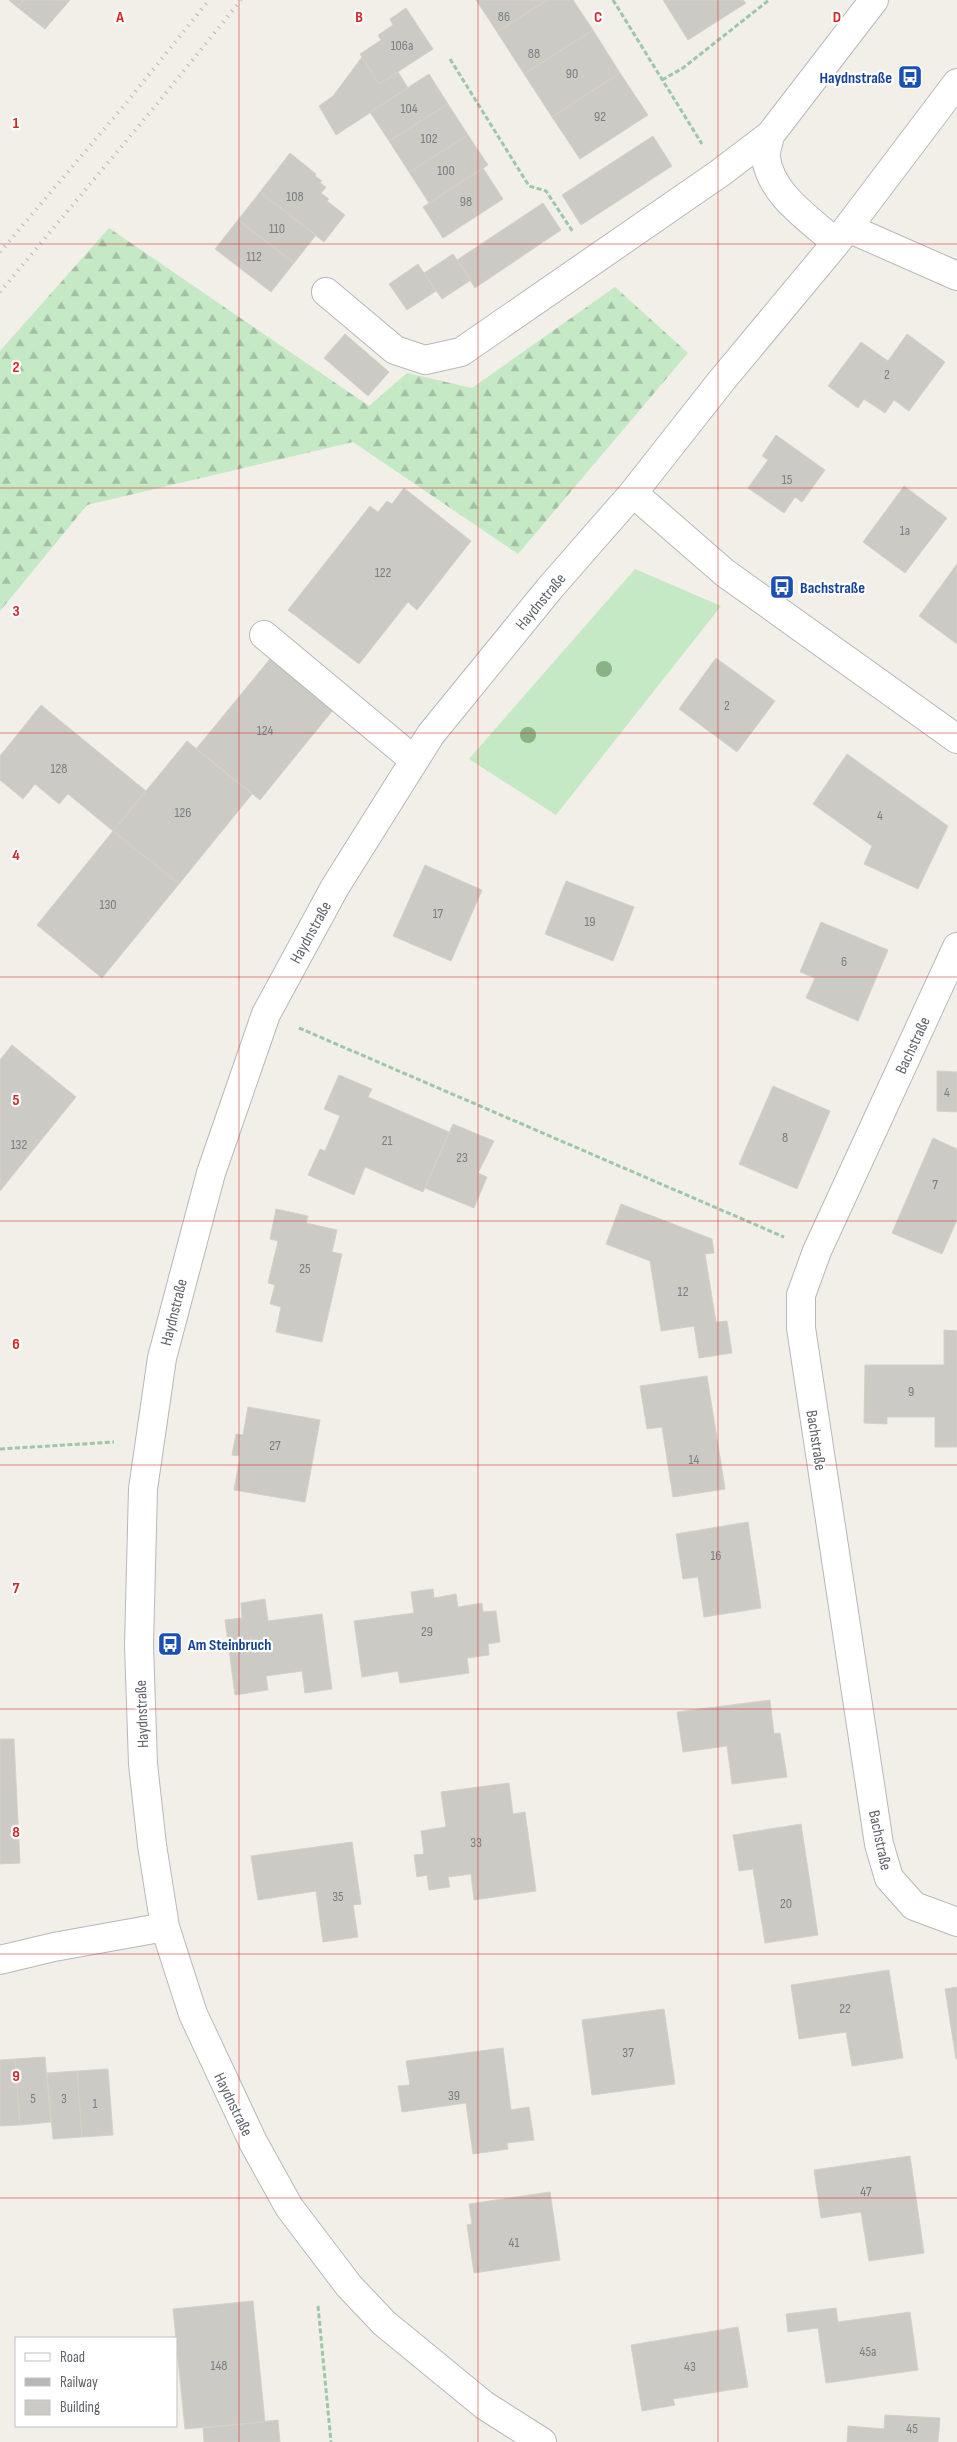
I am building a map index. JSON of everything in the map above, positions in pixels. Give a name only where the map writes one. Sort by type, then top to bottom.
[{"type":"street","points":[[326,292],[396,350],[425,360],[461,352],[720,173],[770,135],[874,0]]},
{"type":"street","name":"Haydnstraße","points":[[542,2442],[484,2405],[384,2323],[349,2286],[289,2207],[252,2142],[192,2014],[166,1926],[152,1845],[143,1764],[139,1645],[143,1489],[162,1358],[211,1174],[266,1014],[335,887],[414,760],[431,734],[550,588],[633,493],[722,380],[842,235],[957,83]]},
{"type":"street","points":[[770,135],[766,156],[770,175],[778,191],[842,235],[957,276]]},
{"type":"street","points":[[633,493],[725,573],[957,739]]},
{"type":"street","points":[[264,635],[414,760]]},
{"type":"street","name":"Bachstraße","points":[[957,947],[817,1251],[801,1295],[800,1328],[879,1844],[889,1878],[914,1906],[957,1922]]},
{"type":"street","points":[[0,1960],[54,1947],[166,1926]]},
{"type":"path","points":[[613,0],[691,127]]},
{"type":"path","points":[[662,80],[683,68],[769,0]]},
{"type":"path","points":[[450,59],[529,186],[546,191],[565,221]]},
{"type":"path","points":[[266,1014],[817,1251]]},
{"type":"path","points":[[0,1449],[149,1440]]},
{"type":"path","points":[[318,2296],[331,2442]]},
{"type":"green space","points":[[109,228],[369,406],[407,373],[472,388],[615,287],[688,353],[518,554],[353,442],[87,505],[0,611],[0,351]]},
{"type":"green space","points":[[635,569],[721,606],[556,815],[469,759]]},
{"type":"building","points":[[9,0],[23,0],[17,7]]},
{"type":"building","points":[[23,0],[70,0],[45,29],[17,7]]},
{"type":"building","points":[[476,0],[547,0],[497,32]]},
{"type":"building","points":[[547,0],[573,0],[593,30],[524,74],[497,32]]},
{"type":"building","points":[[663,0],[743,0],[746,3],[688,40]]},
{"type":"building","points":[[406,8],[433,49],[379,84],[360,54],[381,40],[378,35],[393,25],[390,19]]},
{"type":"building","points":[[593,30],[620,73],[552,117],[524,74]]},
{"type":"building","points":[[362,57],[379,84],[398,72],[408,88],[336,135],[319,106],[333,96]]},
{"type":"building","points":[[620,73],[648,115],[580,159],[552,117]]},
{"type":"building","points":[[429,74],[448,104],[389,141],[370,112]]},
{"type":"building","points":[[448,104],[468,135],[409,172],[389,141]]},
{"type":"building","points":[[468,135],[488,165],[429,203],[409,172]]},
{"type":"building","points":[[653,136],[672,166],[581,225],[562,195]]},
{"type":"building","points":[[290,153],[316,174],[315,176],[322,181],[320,183],[326,187],[321,193],[329,199],[327,201],[345,215],[324,242],[260,192]]},
{"type":"building","points":[[483,168],[503,199],[443,238],[423,207]]},
{"type":"building","points":[[260,192],[316,235],[294,263],[238,220]]},
{"type":"building","points":[[543,203],[561,230],[475,288],[457,260]]},
{"type":"building","points":[[238,220],[294,263],[271,292],[215,249]]},
{"type":"building","points":[[453,254],[471,280],[442,299],[424,273]]},
{"type":"building","points":[[418,264],[436,291],[407,310],[389,284]]},
{"type":"building","points":[[345,334],[389,372],[368,396],[324,358]]},
{"type":"building","points":[[907,334],[945,362],[909,411],[894,400],[885,413],[864,399],[858,408],[828,386],[861,342],[888,361]]},
{"type":"building","points":[[776,435],[825,470],[802,502],[795,497],[784,513],[748,488],[768,460],[762,456]]},
{"type":"building","points":[[904,486],[947,518],[905,573],[863,542]]},
{"type":"building","points":[[404,488],[471,541],[417,610],[408,602],[359,664],[288,610],[370,506],[378,512],[387,501],[392,504]]},
{"type":"building","points":[[957,564],[957,644],[919,616]]},
{"type":"building","points":[[716,658],[775,701],[737,752],[679,709]]},
{"type":"building","points":[[270,659],[333,710],[260,800],[196,749]]},
{"type":"building","points":[[41,705],[146,791],[113,831],[68,794],[59,804],[35,784],[23,799],[0,780],[0,756]]},
{"type":"building","points":[[187,741],[252,794],[179,884],[113,831]]},
{"type":"building","points":[[847,754],[948,826],[918,889],[864,864],[872,846],[813,804]]},
{"type":"building","points":[[113,831],[179,884],[102,978],[37,925]]},
{"type":"building","points":[[425,865],[482,890],[451,961],[393,936]]},
{"type":"building","points":[[566,881],[634,907],[613,961],[545,934]]},
{"type":"building","points":[[821,922],[888,950],[858,1021],[806,998],[815,978],[800,972]]},
{"type":"building","points":[[12,1045],[76,1097],[0,1191],[0,1060]]},
{"type":"building","points":[[937,1071],[957,1072],[957,1112],[937,1111]]},
{"type":"building","points":[[339,1075],[372,1089],[368,1097],[449,1132],[423,1192],[365,1167],[354,1195],[308,1175],[320,1149],[325,1151],[340,1116],[324,1109]]},
{"type":"building","points":[[773,1086],[830,1111],[797,1189],[739,1164]]},
{"type":"building","points":[[453,1124],[494,1141],[478,1173],[487,1177],[474,1208],[425,1188]]},
{"type":"building","points":[[933,1138],[957,1149],[957,1220],[942,1254],[892,1233]]},
{"type":"building","points":[[621,1204],[712,1239],[714,1253],[705,1254],[716,1322],[727,1321],[732,1353],[699,1358],[694,1326],[661,1331],[650,1261],[606,1244]]},
{"type":"building","points":[[276,1209],[308,1216],[306,1223],[337,1230],[332,1252],[342,1254],[322,1342],[276,1332],[281,1307],[270,1304],[275,1285],[268,1283],[278,1241],[270,1239]]},
{"type":"building","points":[[944,1330],[957,1331],[957,1447],[935,1447],[935,1417],[887,1417],[887,1424],[864,1423],[865,1365],[944,1365]]},
{"type":"building","points":[[707,1376],[725,1489],[673,1497],[662,1427],[647,1429],[640,1386]]},
{"type":"building","points":[[248,1407],[320,1420],[305,1502],[234,1490],[240,1456],[232,1455],[236,1434],[243,1435]]},
{"type":"building","points":[[748,1522],[761,1608],[704,1617],[698,1577],[683,1579],[676,1534]]},
{"type":"building","points":[[433,1589],[434,1598],[456,1594],[458,1607],[482,1603],[483,1612],[496,1611],[500,1642],[488,1644],[489,1655],[467,1658],[469,1673],[400,1683],[398,1671],[362,1677],[354,1621],[414,1613],[411,1592]]},
{"type":"building","points":[[265,1599],[268,1621],[322,1614],[332,1689],[305,1693],[302,1671],[266,1676],[268,1690],[235,1695],[225,1620],[242,1618],[241,1603]]},
{"type":"building","points":[[770,1700],[774,1734],[780,1733],[787,1777],[732,1784],[727,1746],[683,1752],[677,1712]]},
{"type":"building","points":[[0,1739],[14,1739],[20,1863],[0,1864]]},
{"type":"building","points":[[509,1783],[513,1814],[525,1812],[536,1891],[474,1900],[471,1874],[448,1877],[450,1887],[429,1890],[427,1875],[417,1877],[414,1855],[424,1854],[421,1831],[446,1827],[441,1792]]},
{"type":"building","points":[[801,1824],[818,1935],[765,1943],[753,1869],[739,1871],[733,1835]]},
{"type":"building","points":[[352,1842],[361,1904],[353,1905],[358,1937],[323,1942],[316,1891],[258,1900],[251,1856]]},
{"type":"building","points":[[889,1970],[903,2058],[852,2066],[846,2032],[799,2039],[791,1985]]},
{"type":"building","points":[[957,1987],[957,2059],[956,2059],[945,1989]]},
{"type":"building","points":[[664,2009],[675,2084],[592,2095],[582,2020]]},
{"type":"building","points":[[503,2048],[511,2110],[529,2107],[534,2140],[507,2143],[508,2149],[473,2154],[466,2103],[402,2112],[398,2086],[410,2085],[406,2061]]},
{"type":"building","points":[[45,2057],[51,2122],[20,2125],[15,2059]]},
{"type":"building","points":[[15,2059],[20,2125],[0,2126],[0,2060]]},
{"type":"building","points":[[108,2069],[113,2135],[82,2137],[77,2071]]},
{"type":"building","points":[[77,2071],[82,2137],[53,2139],[47,2073]]},
{"type":"building","points":[[910,2156],[924,2253],[869,2261],[861,2212],[821,2218],[814,2170]]},
{"type":"building","points":[[550,2192],[560,2260],[474,2273],[467,2225],[472,2224],[469,2204]]},
{"type":"building","points":[[253,2301],[265,2422],[185,2429],[178,2359],[178,2337],[176,2337],[173,2309]]},
{"type":"building","points":[[836,2308],[838,2322],[910,2312],[918,2370],[826,2383],[818,2328],[788,2332],[786,2314]]},
{"type":"building","points":[[738,2327],[748,2387],[673,2399],[675,2405],[642,2411],[631,2345]]},
{"type":"building","points":[[885,2415],[940,2418],[938,2442],[847,2442],[848,2426],[884,2429]]},
{"type":"building","points":[[278,2420],[280,2442],[204,2442],[203,2428]]},
{"type":"railway","points":[[0,252],[127,102],[209,0]]},
{"type":"railway","points":[[0,292],[241,0]]},
{"type":"place","name":"Haydnstraße","points":[[910,77]]},
{"type":"place","name":"Bachstraße","points":[[782,587]]},
{"type":"place","name":"Am Steinbruch","points":[[170,1644]]}]
